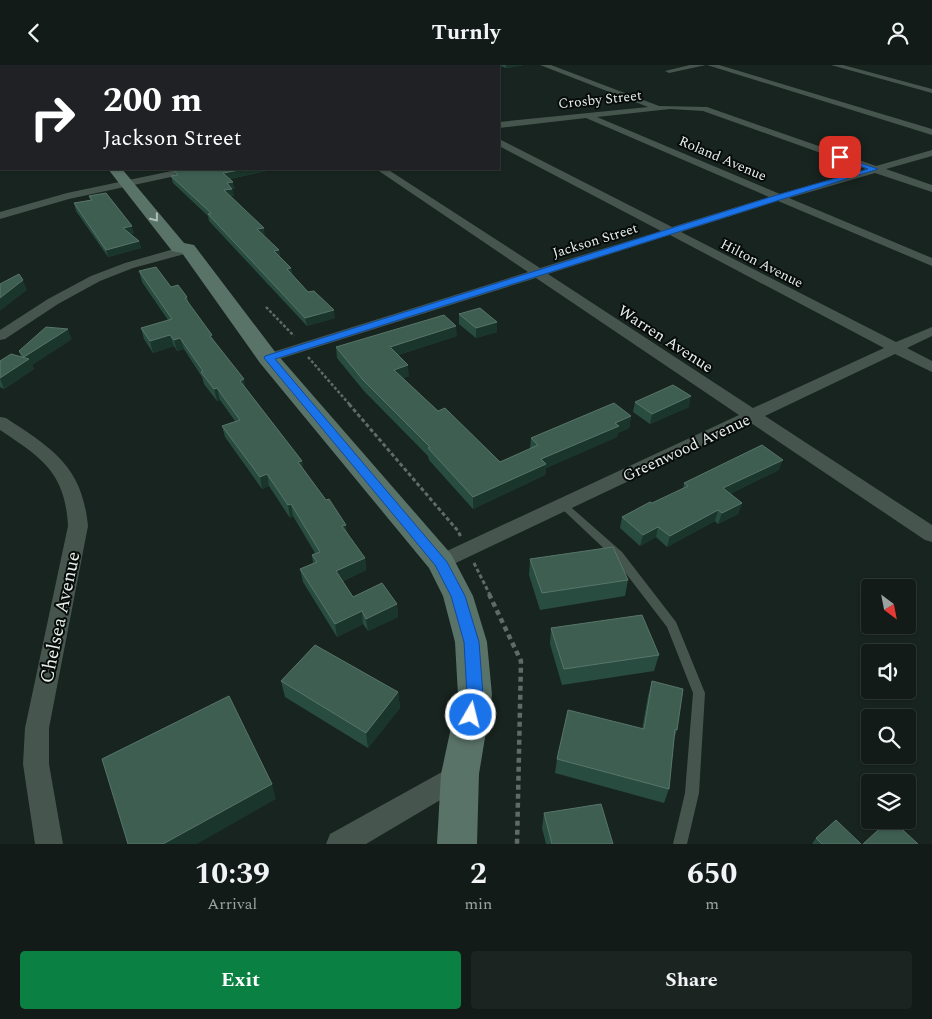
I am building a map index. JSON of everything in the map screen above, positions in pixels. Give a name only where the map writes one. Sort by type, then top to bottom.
[{"type":"street","points":[[544,65],[658,108]]},
{"type":"street","points":[[669,71],[702,65]]},
{"type":"street","points":[[711,65],[932,132]]},
{"type":"street","points":[[834,65],[932,91]]},
{"type":"street","name":"Crosby Street","points":[[500,125],[658,108],[704,109],[932,189]]},
{"type":"street","name":"Roland Avenue","points":[[586,116],[932,261]]},
{"type":"street","name":"Hilton Avenue","points":[[500,144],[932,367]]},
{"type":"street","name":"Jackson Street","points":[[268,358],[780,197],[932,153]]},
{"type":"street","points":[[117,170],[134,177],[178,247],[188,249],[268,358],[441,562],[458,596],[472,642],[475,695],[460,774],[457,844]]},
{"type":"street","points":[[0,216],[42,202],[134,177],[186,170]]},
{"type":"street","name":"Warren Avenue","points":[[382,170],[932,535]]},
{"type":"street","points":[[0,336],[63,295],[84,284],[123,267],[188,249]]},
{"type":"street","name":"Greenwood Avenue","points":[[441,562],[932,331]]},
{"type":"street","name":"Chelsea Avenue","points":[[0,422],[53,460],[73,489],[78,507],[78,526],[37,728],[36,764],[49,844]]},
{"type":"street","points":[[340,844],[460,774]]},
{"type":"lane","points":[[562,504],[618,555],[672,625],[699,693],[692,793],[680,844]]},
{"type":"building","points":[[240,170],[223,173],[233,182],[227,183],[232,189],[224,190],[264,228],[257,229],[279,250],[274,251],[291,268],[287,269],[308,292],[314,291],[334,310],[305,318],[208,214],[211,213],[171,176],[178,175],[174,171]]},
{"type":"building","points":[[106,193],[132,226],[123,228],[139,241],[106,250],[74,203],[92,200],[89,196]]},
{"type":"building","points":[[156,267],[171,287],[178,285],[187,297],[185,298],[212,335],[210,336],[244,379],[240,381],[302,461],[298,462],[326,500],[329,499],[346,525],[342,526],[365,558],[336,571],[353,597],[382,583],[397,604],[366,619],[362,611],[335,624],[300,569],[317,562],[312,555],[320,552],[291,504],[288,505],[267,474],[260,477],[222,426],[240,420],[217,388],[214,389],[201,372],[203,371],[180,338],[174,340],[170,335],[150,341],[141,328],[172,319],[139,271]]},
{"type":"building","points":[[19,274],[23,280],[0,298],[0,284]]},
{"type":"building","points":[[480,308],[497,322],[476,328],[459,314]]},
{"type":"building","points":[[444,315],[456,326],[390,347],[408,365],[394,370],[438,411],[445,408],[500,462],[538,445],[531,438],[614,403],[631,416],[615,423],[619,426],[541,459],[546,464],[473,497],[428,448],[430,447],[363,380],[336,347]]},
{"type":"building","points":[[46,327],[68,329],[24,357],[19,351]]},
{"type":"building","points":[[11,354],[29,359],[0,378],[0,361]]},
{"type":"building","points":[[673,385],[691,396],[652,414],[635,402]]},
{"type":"building","points":[[762,445],[783,460],[723,488],[742,503],[722,513],[718,510],[670,536],[658,527],[643,535],[622,517],[650,502],[652,503],[688,486],[684,483]]},
{"type":"building","points":[[613,547],[628,580],[542,593],[530,559]]},
{"type":"building","points":[[642,615],[659,655],[564,669],[551,628]]},
{"type":"building","points":[[315,645],[398,692],[366,733],[281,681]]},
{"type":"building","points":[[652,681],[683,689],[677,730],[675,729],[669,789],[557,759],[568,710],[644,729]]},
{"type":"building","points":[[229,696],[272,784],[163,844],[128,844],[102,759]]},
{"type":"building","points":[[601,804],[613,844],[552,844],[544,813]]},
{"type":"building","points":[[836,820],[861,844],[822,844],[816,838]]},
{"type":"building","points":[[879,829],[902,829],[918,844],[863,844]]},
{"type":"route","points":[[471,715],[475,695],[472,642],[458,596],[441,562],[268,358],[874,169],[840,157]]}]
